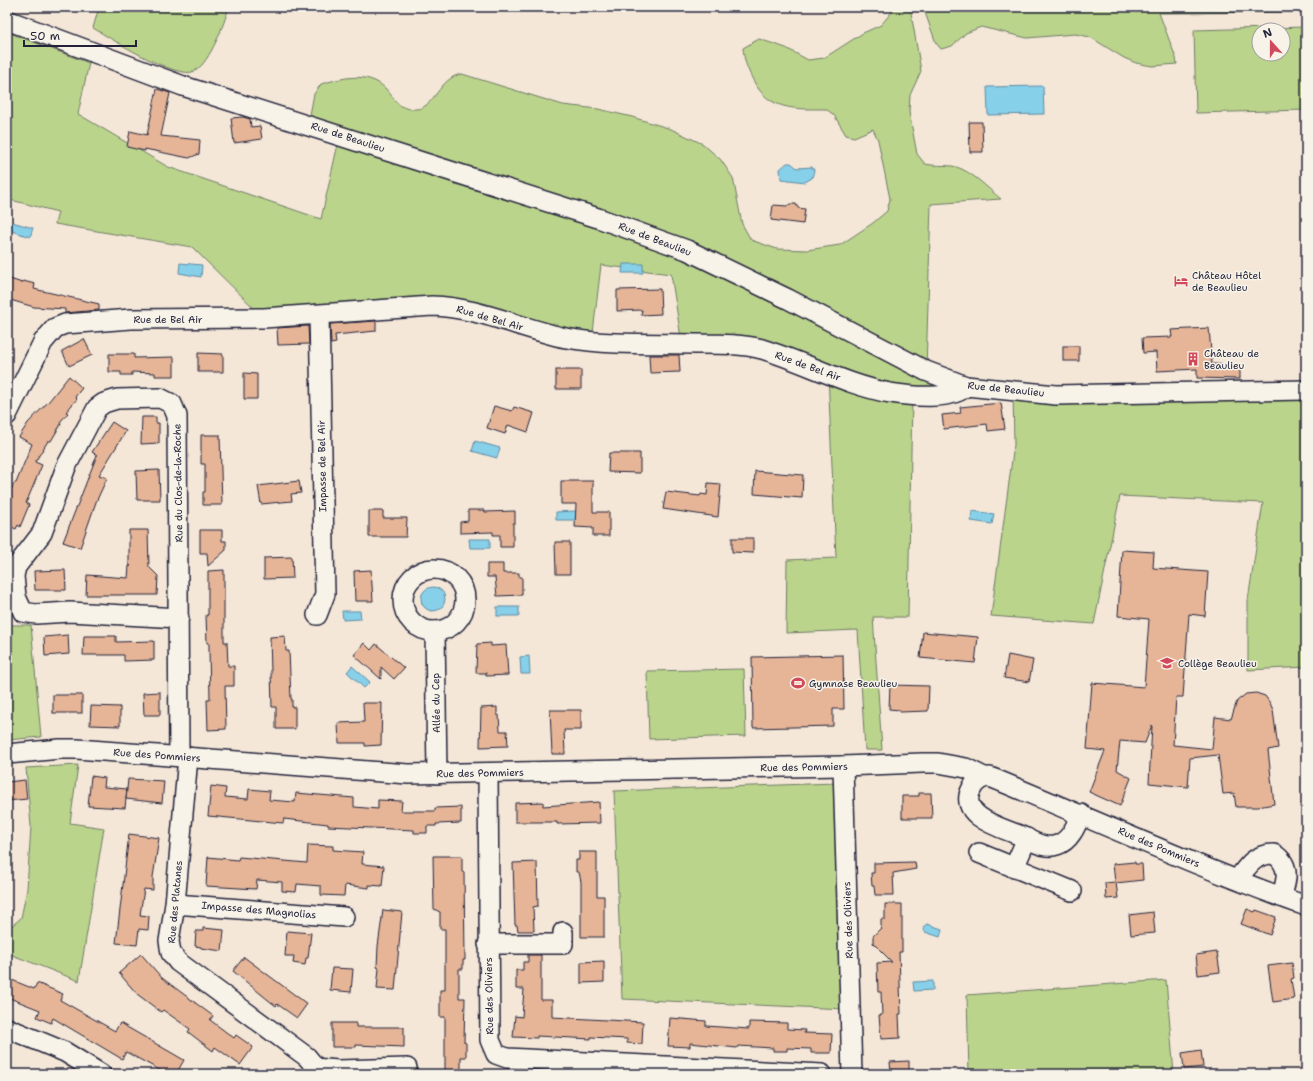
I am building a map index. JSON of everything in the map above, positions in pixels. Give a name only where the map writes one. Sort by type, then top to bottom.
[{"type":"street","name":"Rue de Beaulieu","points":[[7,20],[183,86],[583,213],[687,250],[842,326],[926,371],[966,386],[1056,395],[1306,390]]},
{"type":"street","name":"Rue de Bel Air","points":[[7,415],[43,342],[55,328],[64,324],[131,319],[224,319],[319,315],[368,310],[445,306],[530,330],[566,338],[606,343],[723,344],[761,349],[876,390],[912,396],[948,394],[962,391],[966,386]]},
{"type":"street","name":"Impasse de Bel Air","points":[[317,615],[325,594],[319,315]]},
{"type":"street","name":"Rue du Clos-de-la-Roche","points":[[179,618],[70,612],[29,613],[23,612],[16,597],[14,576],[16,567],[42,533],[66,467],[90,420],[97,408],[109,400],[160,398],[167,400],[176,409],[179,618],[184,756]]},
{"type":"street","name":"Allée du Cep","points":[[435,631],[438,774]]},
{"type":"street","name":"Rue des Pommiers","points":[[7,754],[77,749],[408,774],[843,766],[922,762],[954,765],[976,772],[978,783],[990,776],[1306,906]]},
{"type":"street","name":"Rue des Platanes","points":[[184,756],[175,904],[169,941],[171,953],[178,962],[307,1057],[316,1071]]},
{"type":"street","name":"Rue des Oliviers","points":[[843,766],[852,1074]]},
{"type":"street","name":"Rue des Oliviers","points":[[488,773],[488,944],[490,1040],[496,1054],[501,1057],[822,1074]]},
{"type":"street","points":[[978,783],[970,805],[978,816],[985,822],[1027,838],[1040,845],[1051,847],[1058,845],[1072,832],[1081,814]]},
{"type":"street","points":[[1014,868],[1027,838]]},
{"type":"street","points":[[979,853],[1072,891]]},
{"type":"street","points":[[1238,879],[1248,864],[1258,856],[1274,854],[1285,865],[1287,872],[1287,882],[1281,897]]},
{"type":"street","name":"Impasse des Magnolias","points":[[175,904],[344,917]]},
{"type":"street","name":"Rue des Oliviers","points":[[488,944],[563,944],[563,932]]},
{"type":"street","points":[[7,1028],[65,1052],[101,1074]]},
{"type":"street","points":[[316,1071],[407,1068]]},
{"type":"green space","points":[[99,7],[229,7],[224,23],[206,60],[195,71],[186,72],[174,70],[144,57],[93,28]]},
{"type":"green space","points":[[896,7],[910,7],[921,71],[910,95],[909,112],[917,154],[925,164],[952,166],[965,171],[1001,199],[931,204],[926,370],[966,386],[912,397],[908,617],[873,617],[882,750],[865,750],[858,630],[786,633],[787,560],[836,558],[828,373],[761,349],[682,344],[671,274],[601,265],[592,341],[470,311],[264,318],[192,247],[55,224],[58,212],[7,199],[7,32],[89,63],[78,114],[168,167],[321,219],[340,135],[308,125],[314,94],[321,84],[354,77],[370,79],[385,88],[401,106],[416,109],[422,108],[428,104],[442,86],[454,76],[462,74],[563,105],[598,109],[632,117],[671,129],[703,144],[721,160],[733,178],[742,224],[751,240],[777,249],[807,250],[840,245],[873,223],[887,211],[890,199],[878,140],[873,129],[854,137],[846,135],[834,115],[826,109],[793,108],[775,103],[759,90],[753,80],[746,64],[743,48],[759,39],[786,48],[808,60],[824,58],[863,33],[881,25]]},
{"type":"green space","points":[[923,7],[1306,7],[1306,12],[1159,13],[1177,64],[1152,66],[1136,63],[1124,58],[1090,37],[1075,34],[1027,38],[981,27],[966,33],[952,46],[941,49],[936,43]]},
{"type":"green space","points":[[1291,27],[1306,27],[1306,110],[1196,113],[1194,30],[1251,28],[1251,62],[1291,62]]},
{"type":"green space","points":[[1306,390],[1306,667],[1248,670],[1248,600],[1263,503],[1120,496],[1094,624],[991,616],[1014,445],[1013,391]]},
{"type":"green space","points":[[7,625],[31,625],[41,737],[7,740]]},
{"type":"green space","points":[[744,669],[746,736],[649,739],[647,671]]},
{"type":"green space","points":[[78,765],[70,823],[104,828],[79,981],[7,953],[7,930],[21,918],[27,889],[31,826],[26,768]]},
{"type":"green space","points":[[836,783],[845,1009],[622,999],[614,791]]},
{"type":"green space","points":[[1166,980],[1174,1074],[969,1074],[967,995]]},
{"type":"water","points":[[1043,86],[1044,114],[988,115],[987,87]]},
{"type":"water","points":[[787,163],[791,163],[797,168],[812,167],[814,170],[812,178],[805,182],[781,179],[780,169]]},
{"type":"water","points":[[12,222],[33,228],[30,237],[9,230]]},
{"type":"water","points":[[180,263],[202,265],[201,277],[179,273]]},
{"type":"water","points":[[623,264],[643,264],[643,273],[622,273]]},
{"type":"water","points":[[475,441],[500,448],[497,458],[472,451]]},
{"type":"water","points":[[576,511],[576,520],[556,520],[556,512]]},
{"type":"water","points":[[972,511],[994,514],[992,524],[971,521]]},
{"type":"water","points":[[469,539],[490,539],[490,548],[470,548]]},
{"type":"water","points":[[433,587],[438,588],[444,594],[444,604],[438,610],[433,611],[428,610],[422,604],[421,599],[422,594],[428,588]]},
{"type":"water","points":[[497,607],[519,607],[519,616],[497,616]]},
{"type":"water","points":[[342,611],[360,611],[361,619],[343,620]]},
{"type":"water","points":[[529,656],[530,674],[521,674],[520,657]]},
{"type":"water","points":[[352,666],[370,682],[364,688],[347,672]]},
{"type":"water","points":[[927,924],[942,929],[940,937],[925,932],[923,927]]},
{"type":"water","points":[[933,981],[933,990],[914,991],[913,982]]},
{"type":"building","points":[[157,89],[170,93],[161,136],[200,140],[199,154],[189,158],[127,147],[130,131],[147,135]]},
{"type":"building","points":[[243,117],[250,119],[251,127],[260,126],[262,139],[234,143],[231,118]]},
{"type":"building","points":[[969,122],[982,122],[983,152],[970,152]]},
{"type":"building","points":[[790,204],[796,204],[798,208],[805,209],[803,224],[771,220],[773,205],[787,206]]},
{"type":"building","points":[[7,278],[22,283],[23,281],[35,284],[34,289],[99,304],[99,310],[65,313],[65,309],[34,307],[7,299]]},
{"type":"building","points":[[660,289],[661,314],[641,315],[642,310],[617,311],[617,290]]},
{"type":"building","points":[[376,321],[376,331],[335,335],[336,343],[331,344],[330,324]]},
{"type":"building","points":[[308,326],[309,344],[278,345],[277,328]]},
{"type":"building","name":"Château de Beaulieu","points":[[1209,328],[1212,364],[1240,365],[1240,379],[1197,378],[1197,369],[1157,371],[1156,352],[1143,353],[1142,338],[1172,337],[1171,330]]},
{"type":"building","points":[[84,339],[92,355],[69,366],[62,351]]},
{"type":"building","points":[[1063,346],[1079,346],[1079,361],[1063,361]]},
{"type":"building","points":[[198,353],[223,354],[223,372],[198,372]]},
{"type":"building","points":[[109,354],[134,354],[134,358],[174,357],[174,376],[155,376],[155,373],[132,372],[132,375],[121,375],[121,372],[109,372]]},
{"type":"building","points":[[649,355],[679,355],[680,372],[650,373]]},
{"type":"building","points":[[556,370],[581,370],[581,389],[556,389]]},
{"type":"building","points":[[244,373],[257,374],[257,399],[244,399]]},
{"type":"building","points":[[69,376],[82,388],[75,397],[77,399],[66,412],[68,413],[60,422],[61,424],[51,441],[48,441],[35,462],[42,465],[26,503],[29,505],[20,527],[18,525],[16,529],[7,525],[7,486],[12,488],[14,483],[16,483],[32,444],[19,437],[28,423],[49,401]]},
{"type":"building","points":[[1001,403],[1005,429],[988,431],[987,424],[944,429],[942,415],[961,413],[960,407]]},
{"type":"building","points":[[494,406],[512,411],[514,407],[534,413],[528,432],[508,425],[505,434],[487,428]]},
{"type":"building","points":[[142,417],[156,417],[156,423],[159,423],[159,443],[141,444]]},
{"type":"building","points":[[112,422],[126,431],[99,475],[107,478],[96,502],[80,548],[63,542],[97,455],[92,452]]},
{"type":"building","points":[[201,435],[220,435],[222,505],[203,505],[203,492],[205,492],[205,464],[201,464]]},
{"type":"building","points":[[609,453],[640,453],[640,473],[608,472]]},
{"type":"building","points":[[159,470],[160,500],[137,500],[136,471]]},
{"type":"building","points":[[755,471],[803,475],[802,498],[754,494]]},
{"type":"building","points":[[299,481],[301,493],[291,494],[292,501],[261,504],[258,486]]},
{"type":"building","points":[[561,481],[593,481],[593,512],[609,512],[609,536],[593,536],[593,528],[575,527],[576,504],[561,504]]},
{"type":"building","points":[[708,483],[721,484],[718,517],[663,509],[666,492],[700,496],[701,494],[707,495]]},
{"type":"building","points":[[468,510],[484,510],[485,512],[515,511],[515,523],[513,523],[513,547],[500,547],[500,535],[493,535],[493,532],[460,533],[460,522],[468,521]]},
{"type":"building","points":[[369,511],[383,511],[383,518],[407,518],[406,537],[369,537]]},
{"type":"building","points":[[129,530],[148,530],[149,567],[158,576],[157,595],[86,595],[87,575],[128,578],[129,566],[131,566],[129,565]]},
{"type":"building","points":[[200,530],[222,530],[222,541],[226,541],[226,550],[208,566],[207,553],[200,553]]},
{"type":"building","points":[[732,538],[753,538],[753,553],[732,552]]},
{"type":"building","points":[[555,542],[570,542],[570,574],[556,574]]},
{"type":"building","points":[[1122,550],[1154,552],[1153,568],[1208,572],[1205,616],[1189,614],[1183,697],[1176,697],[1173,745],[1212,749],[1215,717],[1231,719],[1237,701],[1246,694],[1256,693],[1265,696],[1273,710],[1278,748],[1268,750],[1274,804],[1258,807],[1236,807],[1234,793],[1223,794],[1218,755],[1190,758],[1188,787],[1149,783],[1152,725],[1145,743],[1120,741],[1117,770],[1131,778],[1120,806],[1089,792],[1105,751],[1087,749],[1092,683],[1144,687],[1149,619],[1118,616]]},
{"type":"building","points":[[292,557],[293,578],[264,579],[264,558]]},
{"type":"building","points":[[487,564],[503,564],[503,573],[519,573],[519,577],[522,577],[522,595],[497,596],[495,577],[487,577]]},
{"type":"building","points":[[65,570],[66,590],[35,590],[34,571]]},
{"type":"building","points":[[224,570],[224,642],[227,642],[228,666],[234,666],[234,686],[225,686],[226,729],[208,730],[207,700],[210,700],[209,643],[207,643],[206,615],[208,615],[208,571]]},
{"type":"building","points":[[371,570],[373,601],[355,601],[354,571]]},
{"type":"building","points":[[923,632],[978,637],[975,663],[920,658]]},
{"type":"building","points":[[68,635],[69,654],[45,656],[44,637]]},
{"type":"building","points":[[84,636],[116,636],[116,642],[154,641],[154,660],[124,661],[124,655],[83,655]]},
{"type":"building","points":[[285,636],[286,651],[289,651],[291,699],[292,707],[295,707],[295,729],[276,729],[276,707],[272,707],[270,637]]},
{"type":"building","points":[[364,643],[371,650],[376,644],[404,668],[394,679],[381,667],[381,679],[354,655]]},
{"type":"building","points":[[491,643],[491,646],[506,645],[508,675],[486,676],[486,673],[476,673],[477,644]]},
{"type":"building","name":"Gymnase Beaulieu","points":[[843,655],[844,709],[833,709],[833,726],[753,728],[752,657]]},
{"type":"building","points":[[1008,655],[1033,660],[1029,682],[1004,678]]},
{"type":"building","points":[[890,685],[929,686],[928,711],[900,712],[900,710],[889,709]]},
{"type":"building","points":[[160,692],[160,715],[144,715],[143,693]]},
{"type":"building","points":[[53,695],[82,695],[82,713],[53,713]]},
{"type":"building","points":[[363,703],[382,703],[381,745],[365,746],[365,743],[339,743],[338,723],[364,722]]},
{"type":"building","points":[[91,706],[120,707],[120,726],[90,725]]},
{"type":"building","points":[[497,707],[500,731],[507,731],[508,746],[480,747],[481,708]]},
{"type":"building","points":[[550,710],[581,710],[581,730],[564,730],[565,754],[552,754]]},
{"type":"building","points":[[91,776],[105,778],[104,787],[127,789],[125,808],[88,806]]},
{"type":"building","points":[[128,779],[164,781],[162,803],[126,799]]},
{"type":"building","points":[[25,780],[27,799],[7,801],[7,782]]},
{"type":"building","points":[[211,786],[226,788],[225,797],[248,799],[249,789],[270,791],[269,800],[295,802],[296,793],[354,798],[354,807],[378,809],[378,800],[402,801],[401,811],[435,811],[435,808],[461,807],[461,823],[436,824],[436,826],[427,826],[427,833],[414,833],[414,830],[328,826],[328,824],[284,819],[283,823],[208,816]]},
{"type":"building","points":[[919,793],[931,793],[932,818],[902,818],[902,796],[919,796]]},
{"type":"building","points":[[543,802],[543,806],[599,802],[600,823],[557,824],[557,822],[515,822],[515,803]]},
{"type":"building","points":[[129,834],[159,838],[153,877],[153,890],[144,889],[140,915],[149,916],[148,930],[139,929],[137,945],[116,943]]},
{"type":"building","points":[[308,845],[333,846],[333,850],[363,852],[362,864],[384,866],[382,886],[369,885],[369,888],[345,885],[344,896],[321,895],[321,886],[297,884],[296,892],[282,891],[282,882],[257,880],[256,889],[206,886],[208,857],[238,860],[239,857],[307,863]]},
{"type":"building","points":[[579,852],[597,852],[597,896],[604,896],[604,937],[581,937],[581,882],[579,872],[576,872],[576,860],[579,860]]},
{"type":"building","points":[[433,856],[462,856],[462,872],[464,872],[465,960],[463,960],[463,969],[459,969],[459,998],[465,998],[464,1042],[466,1043],[466,1057],[461,1057],[461,1074],[445,1074],[445,1017],[440,1017],[440,990],[445,990],[445,929],[440,929],[440,912],[434,909]]},
{"type":"building","points":[[537,862],[538,906],[533,907],[534,931],[518,931],[517,925],[515,925],[513,863]]},
{"type":"building","points":[[915,862],[916,869],[893,873],[894,895],[875,895],[874,886],[872,886],[871,873],[874,873],[874,863]]},
{"type":"building","points":[[1135,862],[1135,864],[1142,864],[1143,880],[1116,883],[1118,898],[1106,899],[1105,883],[1115,882],[1113,864]]},
{"type":"building","points":[[885,904],[902,904],[902,952],[899,952],[901,1014],[899,1014],[900,1038],[881,1039],[879,1015],[882,1015],[881,992],[878,992],[877,963],[892,962],[873,943],[873,936],[881,928],[881,919],[885,919]]},
{"type":"building","points":[[1247,909],[1255,912],[1256,910],[1276,917],[1270,935],[1241,924]]},
{"type":"building","points":[[383,910],[402,912],[395,990],[377,989],[379,968],[377,967],[378,946]]},
{"type":"building","points":[[1153,912],[1155,933],[1131,935],[1129,915]]},
{"type":"building","points":[[203,928],[224,930],[222,951],[195,946],[196,931],[203,931]]},
{"type":"building","points":[[287,931],[311,933],[308,958],[306,958],[305,965],[293,963],[294,956],[285,956]]},
{"type":"building","points":[[1217,952],[1220,972],[1198,975],[1196,955]]},
{"type":"building","points":[[141,954],[162,978],[213,1016],[210,1020],[234,1038],[236,1035],[253,1047],[240,1065],[215,1047],[213,1051],[188,1032],[190,1029],[163,1010],[161,1012],[137,994],[119,973]]},
{"type":"building","points":[[528,955],[541,955],[541,1000],[552,1000],[552,1017],[643,1022],[642,1044],[627,1043],[627,1039],[591,1037],[591,1039],[537,1036],[537,1038],[513,1037],[515,1016],[522,1017],[524,989],[516,989],[516,970],[523,970],[523,962],[528,962]]},
{"type":"building","points":[[244,957],[307,1004],[297,1018],[277,1004],[276,1006],[233,971]]},
{"type":"building","points":[[604,961],[604,982],[581,983],[581,962]]},
{"type":"building","points":[[1292,963],[1294,978],[1291,979],[1294,999],[1273,1002],[1268,966]]},
{"type":"building","points":[[332,968],[353,969],[351,992],[330,990]]},
{"type":"building","points":[[7,978],[34,989],[37,983],[63,994],[60,1000],[115,1031],[120,1023],[184,1060],[176,1074],[167,1074],[126,1052],[122,1059],[53,1018],[51,1023],[37,1017],[40,1010],[7,997]]},
{"type":"building","points":[[670,1018],[706,1021],[706,1026],[749,1029],[749,1022],[787,1023],[787,1029],[805,1030],[804,1033],[832,1034],[831,1053],[811,1053],[811,1049],[787,1048],[787,1051],[773,1051],[773,1048],[738,1046],[737,1048],[690,1043],[690,1047],[668,1046]]},
{"type":"building","points":[[332,1023],[356,1023],[356,1027],[404,1027],[404,1047],[356,1045],[356,1047],[332,1047]]},
{"type":"building","points":[[1201,1050],[1203,1067],[1184,1069],[1182,1053]]},
{"type":"building","points":[[909,1061],[909,1074],[891,1074],[890,1062]]},
{"type":"place","name":"Château Hôtel de Beaulieu","points":[[1181,281]]},
{"type":"place","name":"Château de Beaulieu","points":[[1193,359]]},
{"type":"place","name":"Collège Beaulieu","points":[[1167,663]]},
{"type":"place","name":"Gymnase Beaulieu","points":[[798,683]]}]
